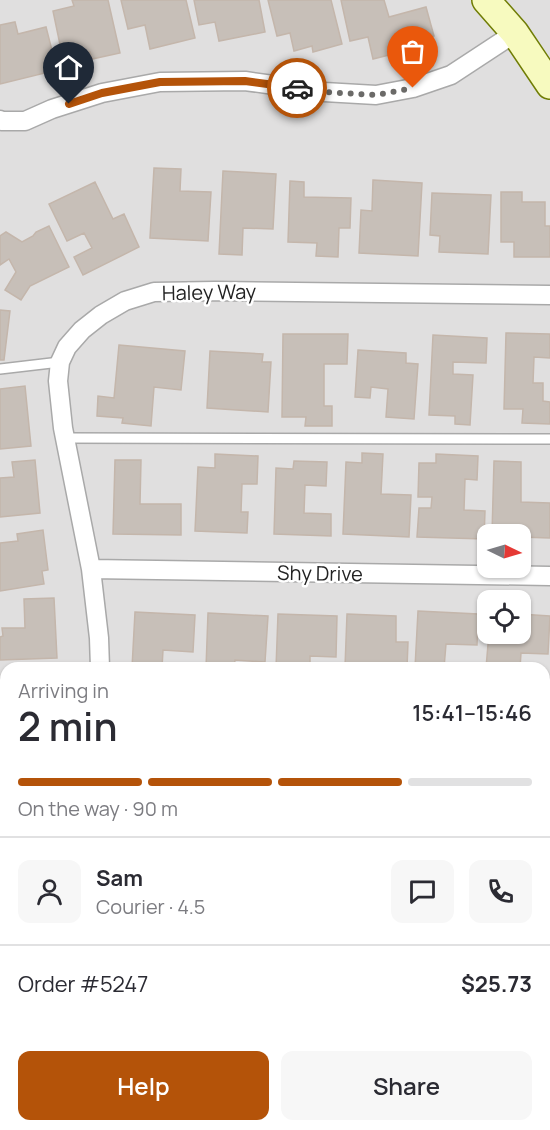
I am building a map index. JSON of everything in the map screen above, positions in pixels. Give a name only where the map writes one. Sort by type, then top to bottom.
[{"type":"street","points":[[486,0],[515,33],[550,85]]},
{"type":"street","points":[[0,120],[25,121],[52,109],[102,93],[160,82],[245,81],[324,92],[376,95],[413,88],[451,75],[515,33]]},
{"type":"street","name":"Haley Way","points":[[60,362],[67,347],[82,330],[101,315],[125,301],[154,291],[550,295]]},
{"type":"street","points":[[60,362],[58,381],[65,438],[91,569],[99,662]]},
{"type":"street","name":"Shy Drive","points":[[91,569],[550,576]]},
{"type":"lane","points":[[0,369],[60,362]]},
{"type":"lane","points":[[65,438],[550,439]]},
{"type":"shaded area","points":[[0,0],[550,0],[550,662],[0,662]]},
{"type":"building","points":[[72,0],[108,0],[120,53],[92,59],[90,52],[63,59],[53,11],[74,6]]},
{"type":"building","points":[[121,0],[186,0],[195,38],[150,49],[145,25],[128,29]]},
{"type":"building","points":[[194,0],[259,0],[265,32],[219,41],[215,22],[199,25]]},
{"type":"building","points":[[268,0],[331,0],[342,44],[313,52],[312,46],[294,51],[290,33],[277,36]]},
{"type":"building","points":[[341,0],[384,0],[389,17],[426,7],[434,36],[391,47],[393,54],[373,59],[368,37],[350,41]]},
{"type":"building","points":[[15,22],[18,34],[46,27],[57,70],[0,84],[0,25]]},
{"type":"building","points":[[154,168],[181,169],[180,191],[211,192],[208,241],[150,238]]},
{"type":"building","points":[[223,171],[276,174],[273,229],[243,228],[242,255],[219,254]]},
{"type":"building","points":[[373,180],[422,183],[418,256],[359,253],[361,210],[372,211]]},
{"type":"building","points":[[290,181],[304,182],[304,197],[351,198],[350,228],[339,228],[338,257],[316,256],[317,243],[288,242]]},
{"type":"building","points":[[95,182],[113,219],[124,214],[139,247],[83,275],[74,257],[92,248],[84,233],[67,241],[49,204]]},
{"type":"building","points":[[501,192],[522,192],[522,202],[545,202],[545,226],[550,226],[550,257],[514,257],[514,242],[501,242]]},
{"type":"building","points":[[432,193],[491,195],[488,254],[439,252],[440,236],[430,235]]},
{"type":"building","points":[[49,226],[69,267],[30,286],[21,300],[5,290],[16,272],[9,259],[0,265],[0,236],[6,232],[22,242]]},
{"type":"building","points":[[0,310],[10,311],[4,360],[0,360]]},
{"type":"building","points":[[506,333],[550,334],[550,358],[534,357],[533,383],[543,383],[543,401],[550,402],[550,424],[522,423],[523,409],[504,409]]},
{"type":"building","points":[[283,334],[348,334],[347,364],[324,364],[324,406],[332,406],[332,426],[305,426],[306,417],[282,417]]},
{"type":"building","points":[[433,335],[487,338],[486,363],[453,362],[453,374],[473,375],[470,425],[455,424],[455,416],[429,415]]},
{"type":"building","points":[[119,345],[185,351],[181,390],[154,387],[151,426],[122,423],[123,418],[97,416],[98,396],[114,398]]},
{"type":"building","points":[[358,350],[406,353],[406,363],[418,364],[414,419],[386,417],[388,389],[371,387],[370,398],[355,397]]},
{"type":"building","points":[[210,351],[263,354],[262,362],[271,362],[268,412],[207,408]]},
{"type":"building","points":[[25,386],[31,446],[0,449],[0,389]]},
{"type":"building","points":[[362,453],[383,454],[381,494],[411,495],[409,537],[343,534],[346,462],[362,463]]},
{"type":"building","points":[[215,454],[258,456],[257,484],[242,484],[241,512],[248,512],[247,533],[195,531],[198,467],[215,468]]},
{"type":"building","points":[[436,454],[478,456],[477,480],[465,479],[464,510],[485,511],[485,524],[477,524],[477,539],[417,537],[419,508],[431,508],[432,497],[418,497],[419,463],[436,463]]},
{"type":"building","points":[[35,460],[40,513],[0,517],[0,478],[14,477],[12,462]]},
{"type":"building","points":[[115,460],[141,460],[140,504],[181,504],[181,535],[113,534]]},
{"type":"building","points":[[294,461],[327,462],[326,486],[305,485],[304,513],[331,514],[331,536],[274,534],[276,468],[293,469]]},
{"type":"building","points":[[494,461],[521,462],[521,502],[550,503],[550,538],[531,537],[531,524],[492,524]]},
{"type":"building","points":[[43,530],[48,570],[42,571],[44,584],[0,591],[0,543],[18,541],[17,534]]},
{"type":"building","points":[[54,598],[57,658],[0,660],[2,628],[25,628],[24,599]]},
{"type":"building","points":[[418,611],[477,614],[477,645],[446,644],[444,662],[415,662]]},
{"type":"building","points":[[135,612],[195,615],[193,652],[163,650],[162,662],[132,662]]},
{"type":"building","points":[[208,613],[268,616],[265,662],[235,660],[235,662],[206,662]]},
{"type":"building","points":[[278,614],[337,616],[336,657],[310,656],[310,662],[276,662]]},
{"type":"building","points":[[347,614],[396,616],[396,642],[408,642],[407,662],[345,662]]},
{"type":"building","points":[[531,615],[550,616],[548,654],[521,653],[520,662],[487,662],[488,644],[531,644]]},
{"type":"way so far","points":[[297,88],[376,95],[413,88]]},
{"type":"route","points":[[69,104],[102,93],[160,82],[245,81],[297,88]]}]
